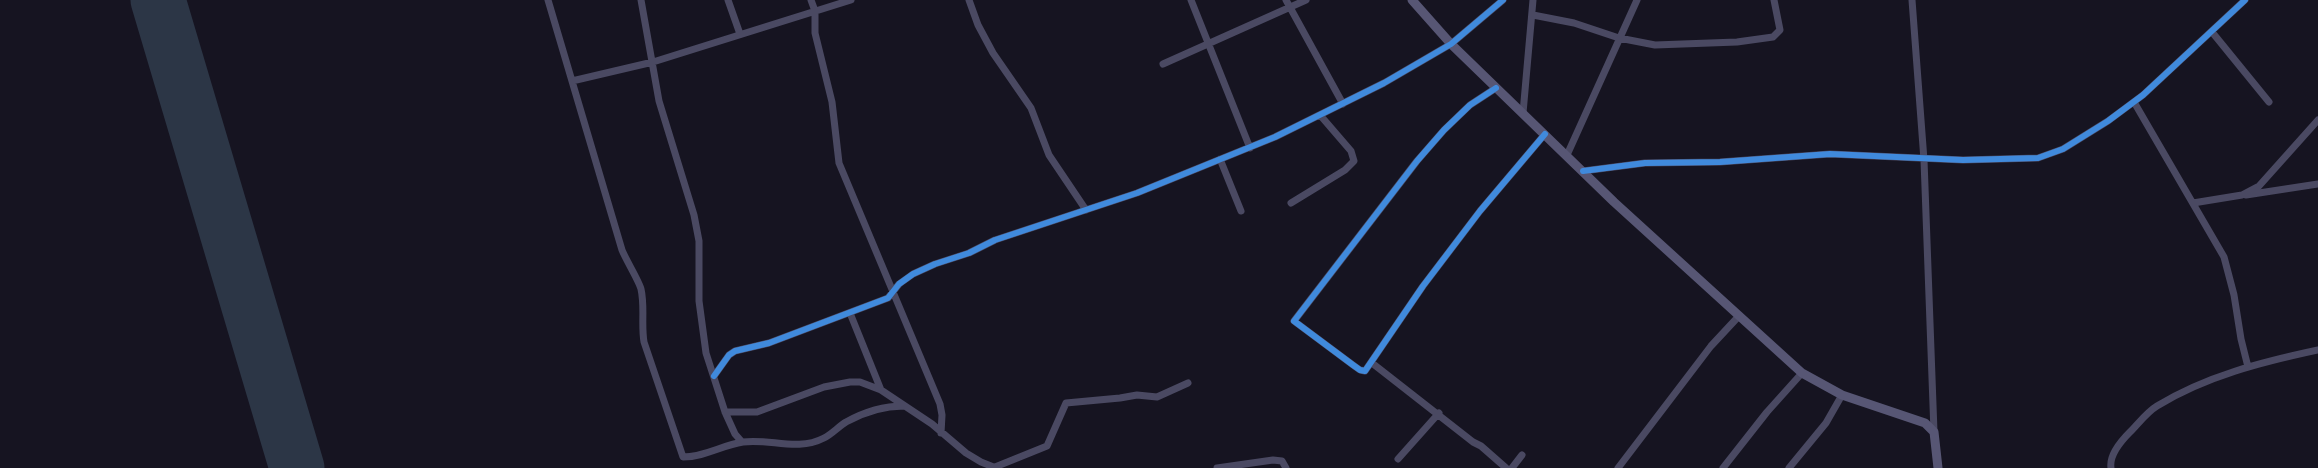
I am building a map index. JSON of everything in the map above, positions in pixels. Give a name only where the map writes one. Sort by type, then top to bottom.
[{"type":"main road","points":[[1412,0],[1451,44],[1496,88],[1738,317],[1802,373],[1842,395],[1925,423],[1934,432],[1938,468]]},
{"type":"street","points":[[548,0],[622,250],[640,287],[644,342],[680,451],[683,456],[690,457],[742,442],[796,446],[824,439],[846,422],[863,414],[888,406],[904,406]]},
{"type":"street","points":[[641,0],[659,101],[700,240],[701,326],[706,353],[724,412],[735,434],[742,442]]},
{"type":"street","points":[[728,0],[740,34]]},
{"type":"street","points":[[812,0],[815,11],[815,33],[832,102],[839,163],[940,404],[942,415],[941,433]]},
{"type":"street","points":[[572,81],[653,62],[851,0]]},
{"type":"street","points":[[969,0],[978,25],[993,53],[1031,108],[1049,155],[1086,210]]},
{"type":"street","points":[[1191,0],[1210,44],[1250,148]]},
{"type":"street","points":[[1286,0],[1343,104]]},
{"type":"street","points":[[1163,64],[1306,0]]},
{"type":"street","points":[[714,376],[729,355],[735,351],[769,343],[888,298],[893,294],[899,284],[920,270],[969,253],[995,240],[1138,193],[1250,148],[1320,115],[1343,104],[1451,44],[1503,0]]},
{"type":"street","points":[[1523,113],[1533,15],[1533,0]]},
{"type":"street","points":[[1567,155],[1637,0]]},
{"type":"street","points":[[1533,15],[1574,22],[1619,38],[1655,45],[1737,42],[1774,37],[1780,30],[1774,0]]},
{"type":"street","points":[[1912,0],[1924,160],[1934,432]]},
{"type":"street","points":[[1583,171],[1645,163],[1720,162],[1830,154],[1924,160],[1998,161],[2038,158],[2063,149],[2108,121],[2134,102],[2212,32],[2245,0]]},
{"type":"street","points":[[2212,32],[2269,102]]},
{"type":"street","points":[[1496,88],[1470,105],[1421,156],[1294,321],[1360,370],[1365,371],[1423,286],[1480,211],[1545,134]]},
{"type":"street","points":[[2134,102],[2224,257],[2234,295],[2248,367]]},
{"type":"street","points":[[1291,203],[1345,170],[1354,161],[1351,152],[1320,115]]},
{"type":"street","points":[[2242,195],[2259,186],[2318,120]]},
{"type":"street","points":[[1220,159],[1241,211]]},
{"type":"street","points":[[2193,203],[2318,184]]},
{"type":"street","points":[[850,313],[881,390]]},
{"type":"street","points":[[1618,468],[1711,346],[1738,317]]},
{"type":"street","points":[[2110,468],[2110,462],[2122,440],[2156,407],[2214,378],[2271,359],[2318,350]]},
{"type":"street","points":[[1372,362],[1506,468]]},
{"type":"street","points":[[1723,468],[1767,412],[1802,373]]},
{"type":"street","points":[[724,412],[757,412],[824,387],[850,382],[860,382],[881,390],[932,424],[941,433],[976,459],[996,468],[1047,446],[1066,403],[1137,395],[1157,397],[1188,383]]},
{"type":"street","points":[[1790,468],[1826,423],[1842,395]]},
{"type":"street","points":[[1398,460],[1439,414]]},
{"type":"street","points":[[1512,468],[1522,455]]},
{"type":"street","points":[[1217,468],[1273,460],[1282,461],[1286,468]]},
{"type":"runway","points":[[158,0],[297,468]]},
{"type":"cycle path","points":[[714,376],[729,355],[735,351],[769,343],[888,298],[899,284],[913,274],[935,264],[969,253],[995,240],[1137,193],[1275,137],[1384,83],[1451,44],[1503,0]]},
{"type":"cycle path","points":[[1583,171],[1645,163],[1720,162],[1830,154],[1963,160],[2038,158],[2063,149],[2108,121],[2143,95],[2245,0]]},
{"type":"cycle path","points":[[1496,88],[1470,105],[1444,130],[1417,161],[1294,321],[1360,370],[1365,371],[1423,286],[1480,211],[1545,134]]}]
